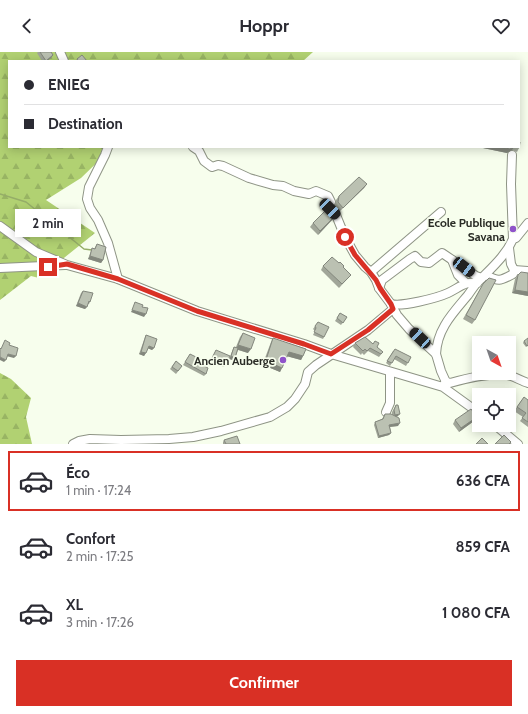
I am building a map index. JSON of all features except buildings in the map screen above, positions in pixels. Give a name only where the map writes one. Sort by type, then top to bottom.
[{"type":"street","points":[[108,148],[89,187],[87,200],[108,243],[118,279]]},
{"type":"street","points":[[194,148],[199,151],[204,161],[212,166],[223,166],[249,178],[273,185],[283,186],[294,191],[309,194],[316,191],[328,196],[330,202],[328,206],[336,215],[345,237],[355,255],[371,272],[404,323],[436,354]]},
{"type":"street","points":[[512,155],[511,184],[513,240]]},
{"type":"street","points":[[371,272],[441,212]]},
{"type":"street","points":[[472,407],[444,384],[436,354],[440,333],[445,323],[509,248],[513,240],[528,223]]},
{"type":"street","points":[[0,226],[36,252],[67,264],[118,279],[197,311],[390,372],[444,384],[476,377],[507,375],[528,383]]},
{"type":"street","points":[[509,248],[511,264],[514,270]]},
{"type":"street","points":[[380,288],[382,280],[410,259],[416,256],[421,262],[429,263],[442,253],[452,258],[481,279]]},
{"type":"street","points":[[452,258],[458,275],[466,283]]},
{"type":"street","points":[[0,268],[48,267],[67,264]]},
{"type":"street","points":[[514,270],[528,271]]},
{"type":"street","points":[[73,444],[78,441],[90,439],[169,440],[193,437],[221,431],[270,417],[287,408],[300,392],[308,372],[331,354],[368,330],[392,306],[438,297],[466,283],[481,279],[497,281],[503,280],[513,274],[514,270]]},
{"type":"street","points":[[386,412],[390,403],[390,372]]},
{"type":"street","points":[[503,432],[518,444]]},
{"type":"green space","points":[[0,52],[313,52],[304,60],[8,60],[8,148],[112,148],[81,178],[46,200],[95,233],[39,278],[31,276],[0,300]]},
{"type":"green space","points":[[0,373],[11,379],[31,398],[26,417],[32,444],[0,444]]},
{"type":"waterway","points":[[0,194],[26,202],[84,249],[92,250]]},
{"type":"place","name":"Ecole Publique Savana","points":[[513,229]]},
{"type":"place","name":"Ancien Auberge","points":[[283,360]]},
{"type":"route","points":[[48,267],[67,264],[118,279],[197,311],[276,335],[331,354],[368,330],[393,309],[371,272],[355,255],[345,237]]}]
